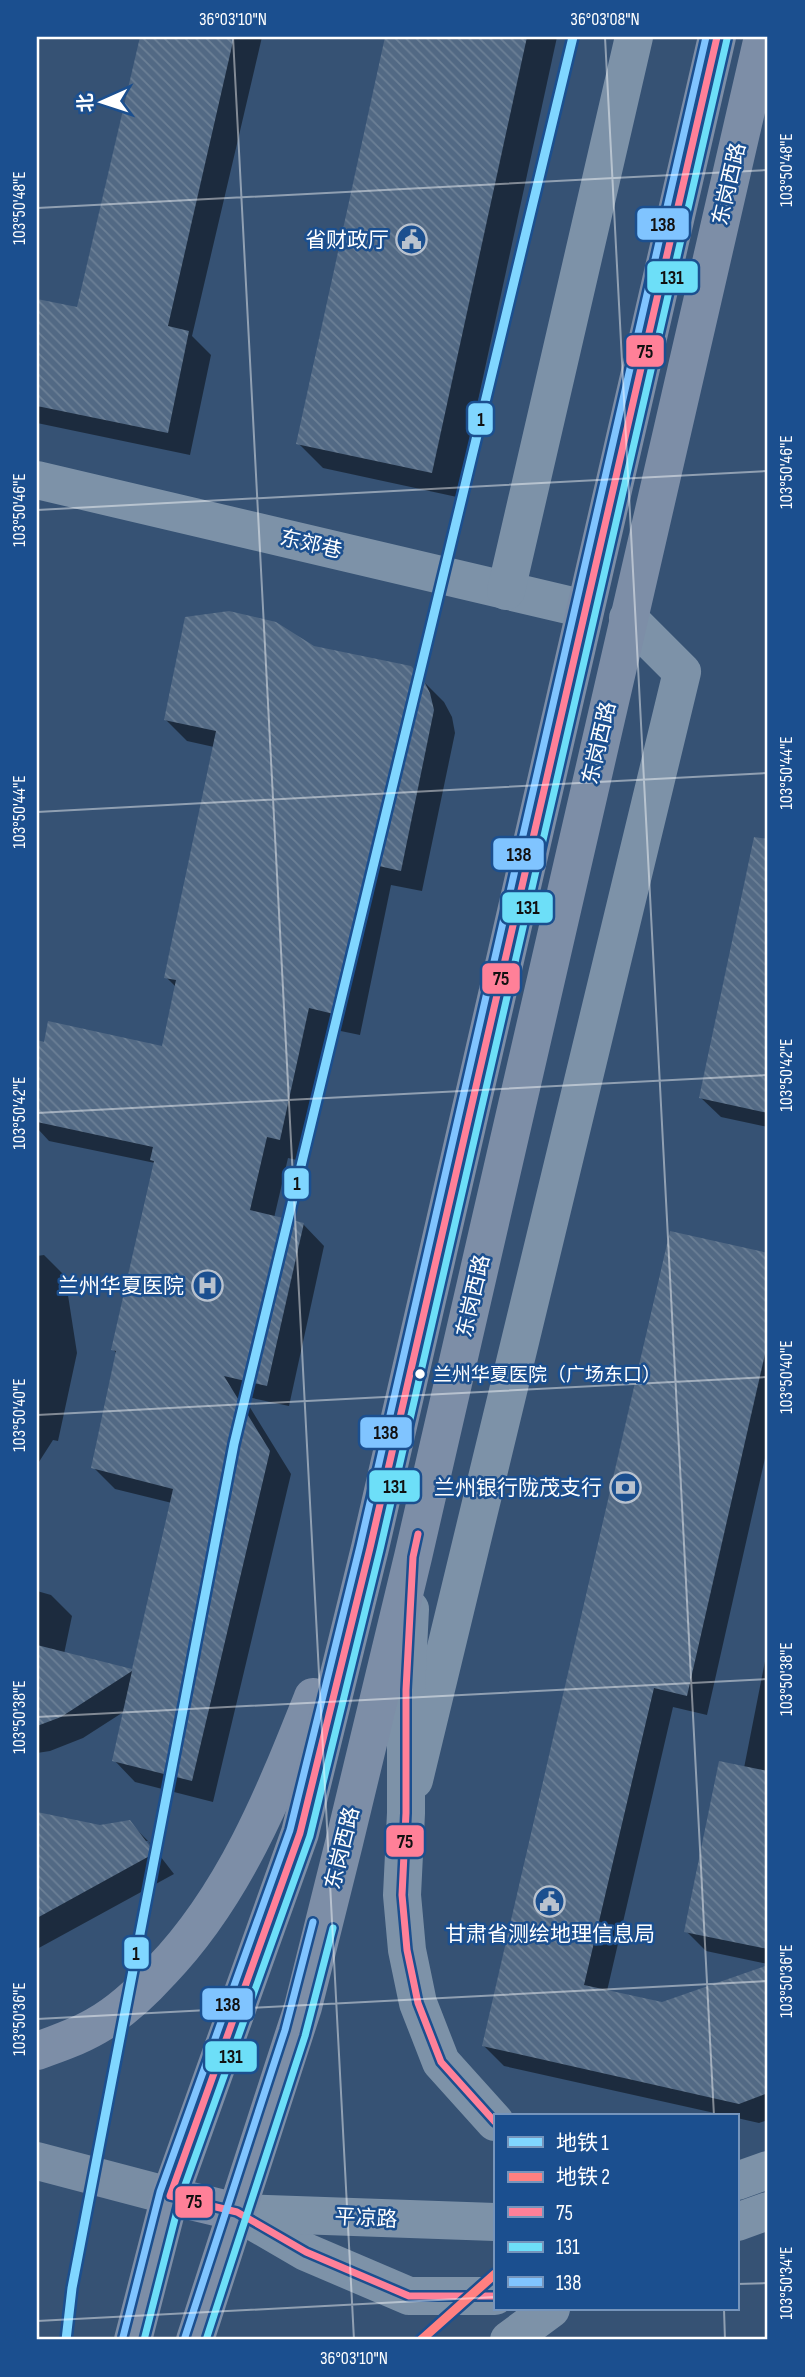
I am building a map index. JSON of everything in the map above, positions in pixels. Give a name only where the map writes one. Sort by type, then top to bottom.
[{"type":"main road","name":"东岗西路","points":[[132,2340],[170,2196],[300,1833],[370,1548],[717,37]]},
{"type":"main road","name":"东岗西路","points":[[195,2340],[303,2007],[413,1557],[763,37]]},
{"type":"main road","points":[[37,2051],[86,2031],[121,2010],[179,1953],[206,1920],[263,1819],[337,1638],[370,1548]]},
{"type":"main road","name":"平凉路","points":[[37,2161],[237,2213]]},
{"type":"street","points":[[506,591],[634,37]]},
{"type":"street","name":"东郊巷","points":[[37,480],[585,609]]},
{"type":"street","points":[[406,1813],[682,672],[628,618]]},
{"type":"street","points":[[413,1557],[406,1690],[406,1813],[402,1895],[407,1950],[418,2003],[441,2062],[494,2121]]},
{"type":"street","points":[[738,2181],[768,2170]]},
{"type":"street","points":[[738,2222],[768,2211]]},
{"type":"street","name":"平凉路","points":[[237,2213],[494,2222]]},
{"type":"street","name":"平凉路","points":[[237,2213],[306,2252],[410,2296],[494,2296]]},
{"type":"street","points":[[509,2340],[550,2310]]},
{"type":"building","points":[[140,37],[234,37],[168,326],[189,331],[168,433],[37,406],[37,299],[77,307]]},
{"type":"building","name":"省财政厅","points":[[385,37],[527,37],[432,473],[296,444]]},
{"type":"building","points":[[229,611],[276,622],[314,646],[411,666],[423,679],[434,710],[401,871],[370,864],[338,1015],[309,1008],[280,1140],[267,1137],[250,1210],[304,1223],[267,1386],[224,1376],[270,1451],[192,1781],[112,1761],[132,1671],[61,1717],[37,1726],[37,1645],[132,1669],[173,1489],[91,1468],[116,1351],[111,1350],[154,1161],[150,1160],[153,1147],[37,1122],[37,1040],[44,1042],[48,1021],[162,1046],[176,980],[164,978],[216,731],[164,720],[185,617]]},
{"type":"building","points":[[754,837],[768,839],[768,1113],[699,1098]]},
{"type":"building","points":[[670,1231],[768,1253],[768,1341],[687,1696],[654,1688],[584,1985],[662,2002],[768,1965],[768,2093],[739,2104],[482,2046]]},
{"type":"building","points":[[719,1761],[768,1771],[768,1949],[684,1932]]},
{"type":"building","points":[[37,1812],[100,1825],[130,1820],[155,1853],[37,1918]]},
{"type":"metro line","name":"1","points":[[66,2340],[72,2288],[234,1444],[573,37]]},
{"type":"metro line","name":"2","points":[[421,2340],[494,2275]]},
{"type":"transit line","name":"138","points":[[123,2337],[160,2192],[290,1830],[360,1546],[706,37]]},
{"type":"transit line","name":"75","points":[[494,2296],[409,2296],[306,2252],[237,2212],[170,2196],[300,1833],[370,1548],[717,37]]},
{"type":"transit line","name":"131","points":[[144,2340],[180,2199],[310,1836],[380,1550],[727,39]]},
{"type":"transit line","name":"75","points":[[418,1534],[413,1557],[406,1690],[406,1813],[402,1895],[407,1950],[418,2003],[441,2062],[494,2121]]},
{"type":"transit line","name":"138","points":[[185,2337],[285,2030],[313,1922]]},
{"type":"transit line","name":"131","points":[[206,2340],[305,2036],[333,1928]]},
{"type":"place","name":"省财政厅","points":[[412,240]]},
{"type":"place","name":"兰州华夏医院","points":[[207,1286]]},
{"type":"place","name":"兰州华夏医院（广场东口）","points":[[420,1374]]},
{"type":"place","name":"兰州银行陇茂支行","points":[[625,1488]]},
{"type":"place","name":"甘肃省测绘地理信息局","points":[[550,1902]]}]
